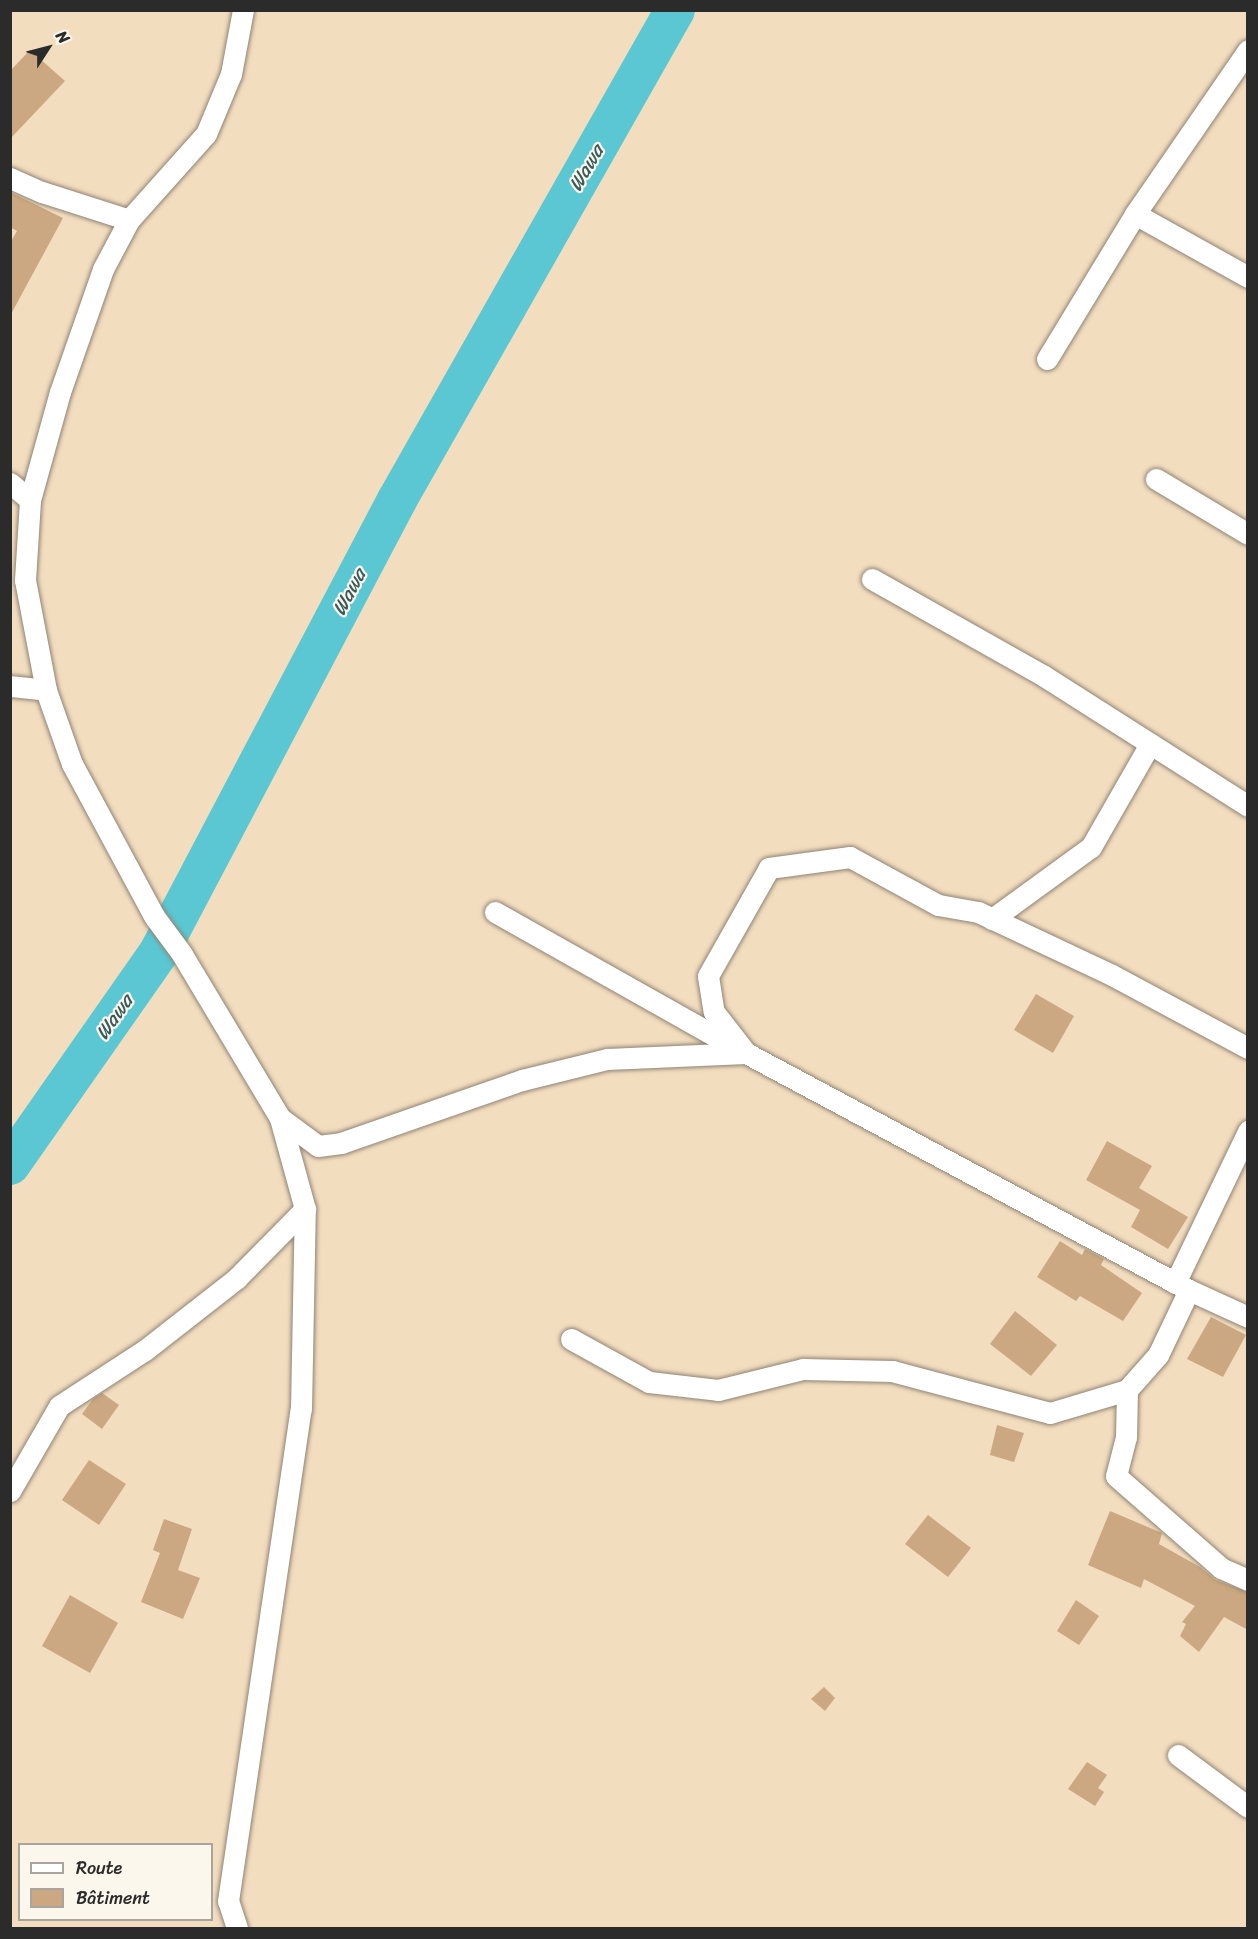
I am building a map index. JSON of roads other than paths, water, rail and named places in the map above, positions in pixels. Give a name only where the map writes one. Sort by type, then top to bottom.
[{"type":"street","points":[[237,1929],[228,1901],[301,1409],[305,1209],[280,1118],[182,954],[154,916],[72,764],[46,690],[25,580],[30,500],[60,392],[103,269],[129,220],[206,134],[231,74],[243,10]]},
{"type":"street","points":[[1047,359],[1135,214],[1248,50]]},
{"type":"street","points":[[10,178],[42,192],[129,220]]},
{"type":"street","points":[[1135,214],[1248,277]]},
{"type":"street","points":[[1156,479],[1248,534]]},
{"type":"street","points":[[10,483],[30,500]]},
{"type":"street","points":[[873,579],[1044,676],[1248,806]]},
{"type":"street","points":[[10,686],[46,690]]},
{"type":"street","points":[[992,919],[1090,847],[1150,744]]},
{"type":"street","points":[[746,1053],[714,1012],[708,976],[769,868],[850,857],[938,905],[978,912],[1112,975],[1248,1048]]},
{"type":"street","points":[[495,912],[746,1053],[1182,1286],[1248,1317]]},
{"type":"street","points":[[280,1118],[318,1146],[341,1143],[522,1080],[607,1059],[746,1053]]},
{"type":"street","points":[[571,1339],[649,1382],[718,1390],[803,1369],[892,1371],[1050,1413],[1127,1390],[1158,1355],[1182,1286],[1248,1131]]},
{"type":"street","points":[[10,1491],[59,1406],[145,1350],[237,1278],[305,1209]]},
{"type":"street","points":[[1127,1390],[1126,1437],[1116,1476],[1221,1568],[1248,1580]]},
{"type":"street","points":[[1178,1755],[1248,1807]]},
{"type":"waterway","name":"Wawa","points":[[10,1165],[159,952],[397,500],[675,10]]}]
